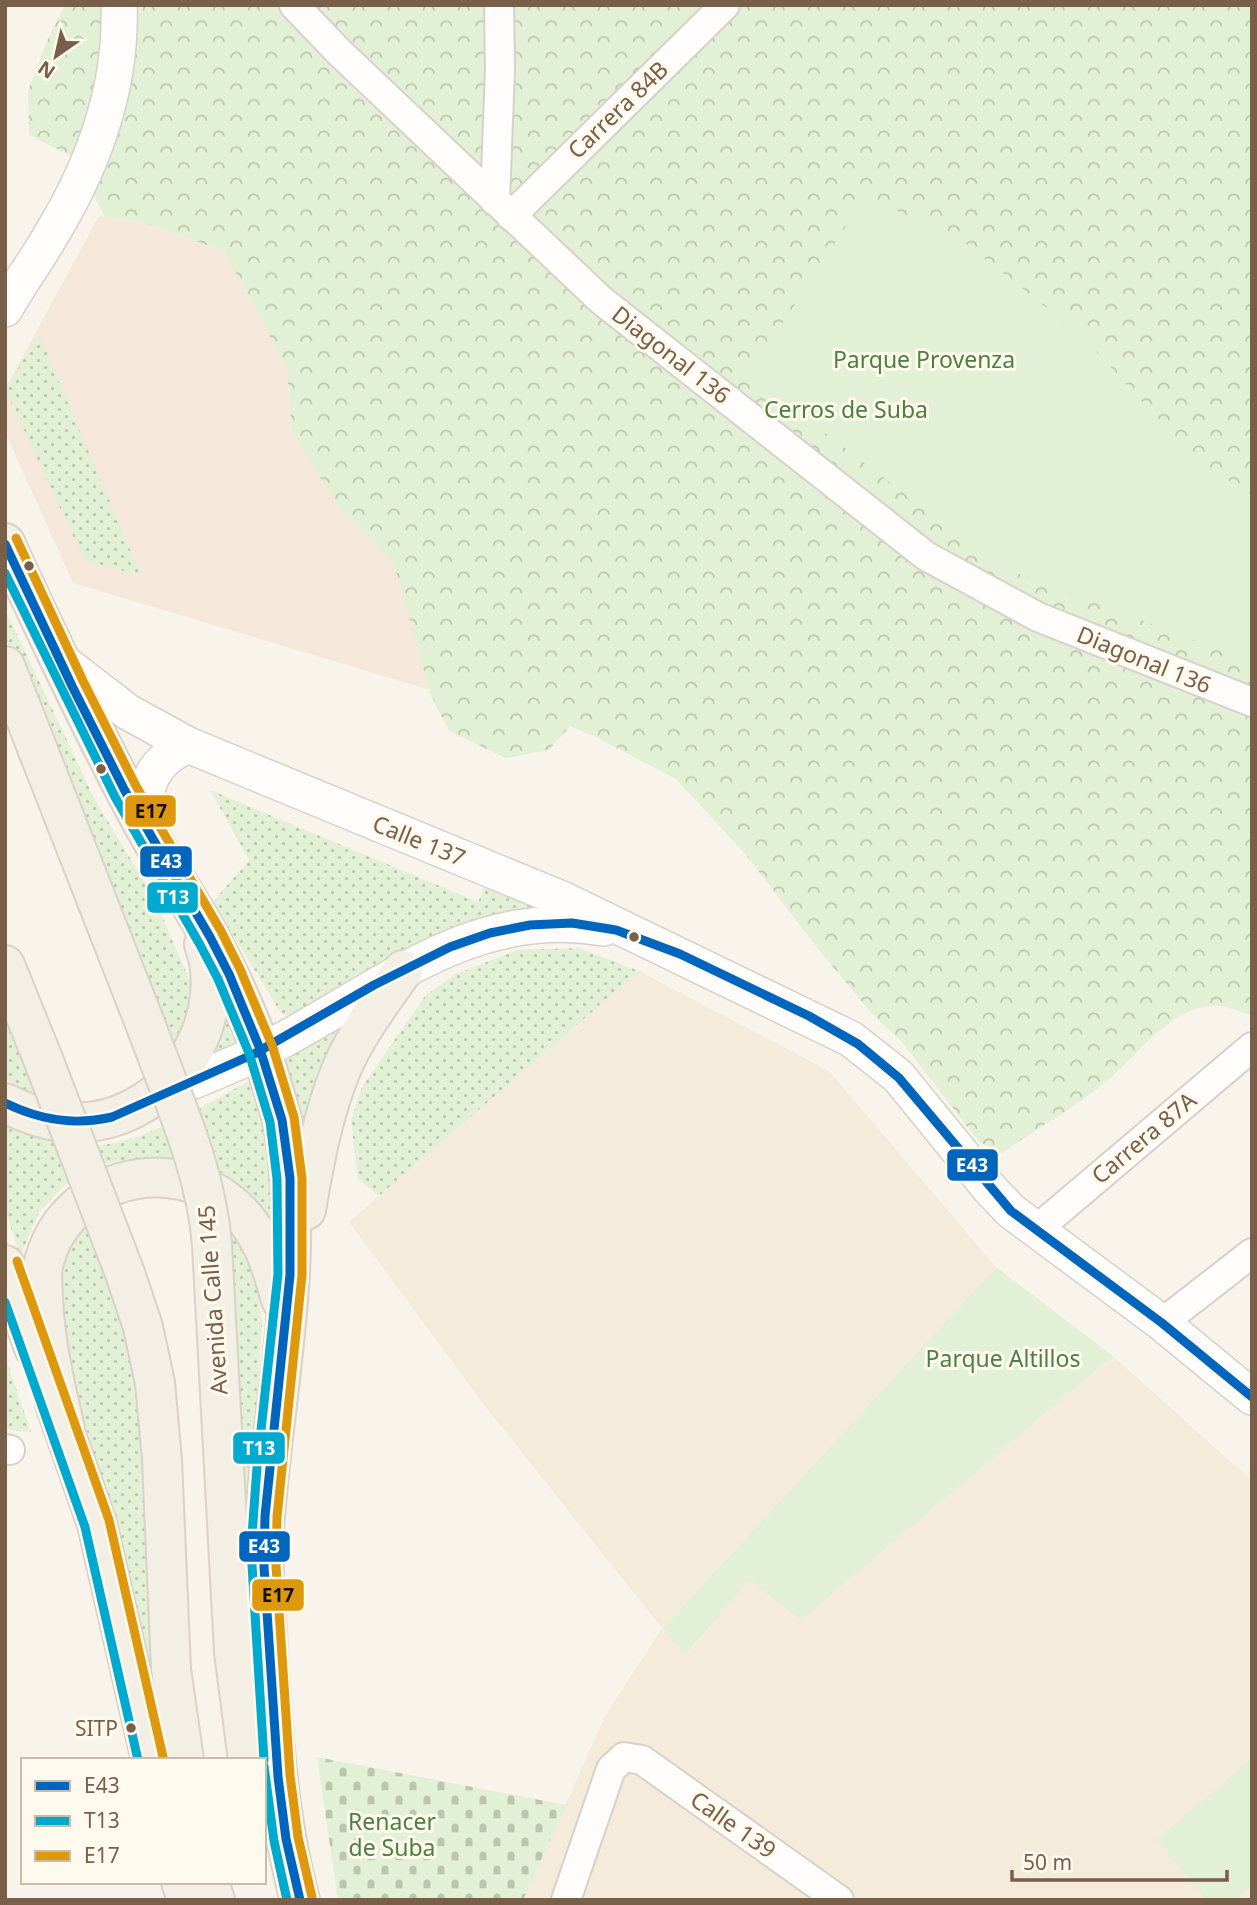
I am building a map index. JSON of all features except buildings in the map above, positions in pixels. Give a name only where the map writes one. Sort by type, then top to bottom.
[{"type":"main road","points":[[5,543],[58,658],[200,932],[210,969],[209,1009],[198,1045],[177,1076],[152,1098],[123,1114],[90,1121],[57,1121],[25,1113],[5,1103]]},
{"type":"main road","name":"Avenida Calle 145","points":[[5,666],[146,1026],[199,1175],[209,1213],[234,1653],[248,1758]]},
{"type":"main road","points":[[173,879],[214,945],[238,991],[262,1051],[284,1128],[293,1208],[288,1303],[265,1518],[264,1565],[277,1777],[286,1839],[300,1900]]},
{"type":"main road","points":[[5,965],[126,1276],[143,1327],[155,1383],[162,1460],[171,1669],[184,1758]]},
{"type":"main road","points":[[288,1303],[312,1170],[341,1070],[370,1018],[403,970]]},
{"type":"main road","points":[[65,1429],[49,1363],[44,1319],[43,1268],[54,1238],[70,1214],[106,1187],[141,1177],[160,1176],[184,1180],[211,1191],[233,1206],[247,1222],[260,1241],[288,1303]]},
{"type":"main road","points":[[5,1265],[97,1524],[151,1758]]},
{"type":"main road","points":[[266,1843],[285,1900]]},
{"type":"main road","points":[[188,1890],[215,1900]]},
{"type":"street","points":[[8,302],[52,234],[79,182],[102,127],[114,79],[120,25],[119,5]]},
{"type":"street","name":"Diagonal 136","points":[[294,5],[339,52],[601,300],[926,556],[1038,617],[1252,702]]},
{"type":"street","points":[[499,5],[503,208]]},
{"type":"street","name":"Carrera 84B","points":[[503,208],[725,5]]},
{"type":"street","name":"Calle 137","points":[[58,658],[128,712],[188,745],[564,900],[852,1038],[898,1076],[1011,1211],[1162,1323],[1252,1397]]},
{"type":"street","points":[[142,821],[146,790],[151,776],[170,753],[188,745]]},
{"type":"street","name":"Calle 137","points":[[152,1098],[262,1051],[403,970],[451,947],[509,929],[574,923],[648,940]]},
{"type":"street","name":"Carrera 87A","points":[[1036,1230],[1252,1047]]},
{"type":"street","points":[[1162,1323],[1252,1253]]},
{"type":"street","name":"Calle 139","points":[[566,1900],[611,1769],[624,1757],[642,1760],[839,1900]]},
{"type":"shaded area","points":[[99,216],[138,221],[224,251],[287,369],[292,433],[339,506],[395,567],[430,690],[73,583],[5,432],[5,389]]},
{"type":"shaded area","points":[[639,971],[829,1071],[996,1267],[662,1629],[687,1654],[750,1579],[801,1619],[1113,1356],[1252,1481],[1252,1900],[523,1900],[605,1716],[662,1628],[485,1406],[349,1222]]},
{"type":"green space","name":"Cerros de Suba","points":[[65,5],[1252,5],[1252,1016],[1228,1008],[1207,1006],[1178,1017],[1156,1033],[1095,1090],[1002,1153],[979,1142],[901,1041],[872,1014],[815,945],[747,856],[676,779],[570,726],[549,750],[506,758],[449,731],[431,696],[395,567],[338,506],[292,433],[287,369],[224,251],[138,221],[105,217],[73,157],[29,135],[28,91],[47,41]]},
{"type":"green space","name":"Parque Provenza","points":[[865,197],[956,236],[1082,336],[1197,461],[1252,495],[1252,662],[998,566],[749,374]]},
{"type":"green space","points":[[39,334],[141,576],[84,560],[5,389]]},
{"type":"green space","points":[[5,609],[95,800],[153,896],[190,981],[189,1019],[175,1057],[5,637]]},
{"type":"green space","points":[[210,790],[478,902],[488,881],[551,903],[420,945],[367,970],[291,1016],[281,1013],[213,902],[249,860]]},
{"type":"green space","points":[[579,948],[639,971],[379,1196],[358,1179],[351,1120],[362,1087],[425,996],[454,975],[517,950]]},
{"type":"green space","points":[[217,982],[245,1044],[200,1074]]},
{"type":"green space","points":[[5,1012],[41,1103],[5,1078]]},
{"type":"green space","points":[[343,1026],[317,1071],[303,1131],[285,1058]]},
{"type":"green space","points":[[254,1078],[267,1131],[279,1223],[237,1187],[180,1162],[142,1157],[97,1165],[64,1186],[39,1212],[20,1257],[5,1208],[5,1115],[38,1135],[58,1143],[82,1147],[107,1144],[160,1128]]},
{"type":"green space","points":[[84,1222],[128,1329],[144,1425],[159,1668],[147,1673],[61,1326],[60,1295],[63,1272]]},
{"type":"green space","points":[[226,1222],[239,1232],[257,1278],[262,1324],[249,1525],[242,1526]]},
{"type":"green space","name":"Parque Altillos","points":[[996,1267],[1113,1356],[801,1620],[750,1580],[686,1654],[662,1629]]},
{"type":"green space","points":[[5,1356],[31,1432],[5,1429]]},
{"type":"green space","name":"Renacer de Suba","points":[[317,1757],[566,1805],[523,1900],[338,1900]]},
{"type":"green space","points":[[1252,1758],[1252,1885],[1234,1900],[1207,1900],[1156,1840]]},
{"type":"transit line","name":"E17","points":[[16,538],[136,786],[221,931],[240,969],[272,1045],[294,1117],[302,1178],[302,1275],[277,1517],[276,1566],[290,1775],[298,1837],[312,1897]]},
{"type":"transit line","name":"E43","points":[[5,544],[125,791],[229,974],[260,1049],[282,1120],[290,1178],[290,1275],[265,1516],[264,1567],[278,1777],[286,1839],[300,1900]]},
{"type":"transit line","name":"T13","points":[[5,573],[115,797],[218,979],[249,1053],[270,1122],[277,1179],[278,1274],[251,1549],[264,1758]]},
{"type":"transit line","name":"E43","points":[[5,1103],[31,1114],[57,1120],[84,1121],[112,1117],[254,1054],[374,985],[450,947],[490,933],[530,925],[572,923],[616,930],[680,954],[809,1016],[858,1044],[899,1078],[1011,1211],[1162,1323],[1252,1397]]},
{"type":"transit line","name":"E17","points":[[17,1261],[109,1520],[163,1757]]},
{"type":"transit line","name":"T13","points":[[5,1302],[85,1527],[138,1758]]},
{"type":"transit line","name":"T13","points":[[266,1781],[274,1841],[287,1900]]},
{"type":"place","name":"SITP","points":[[131,1728]]}]
